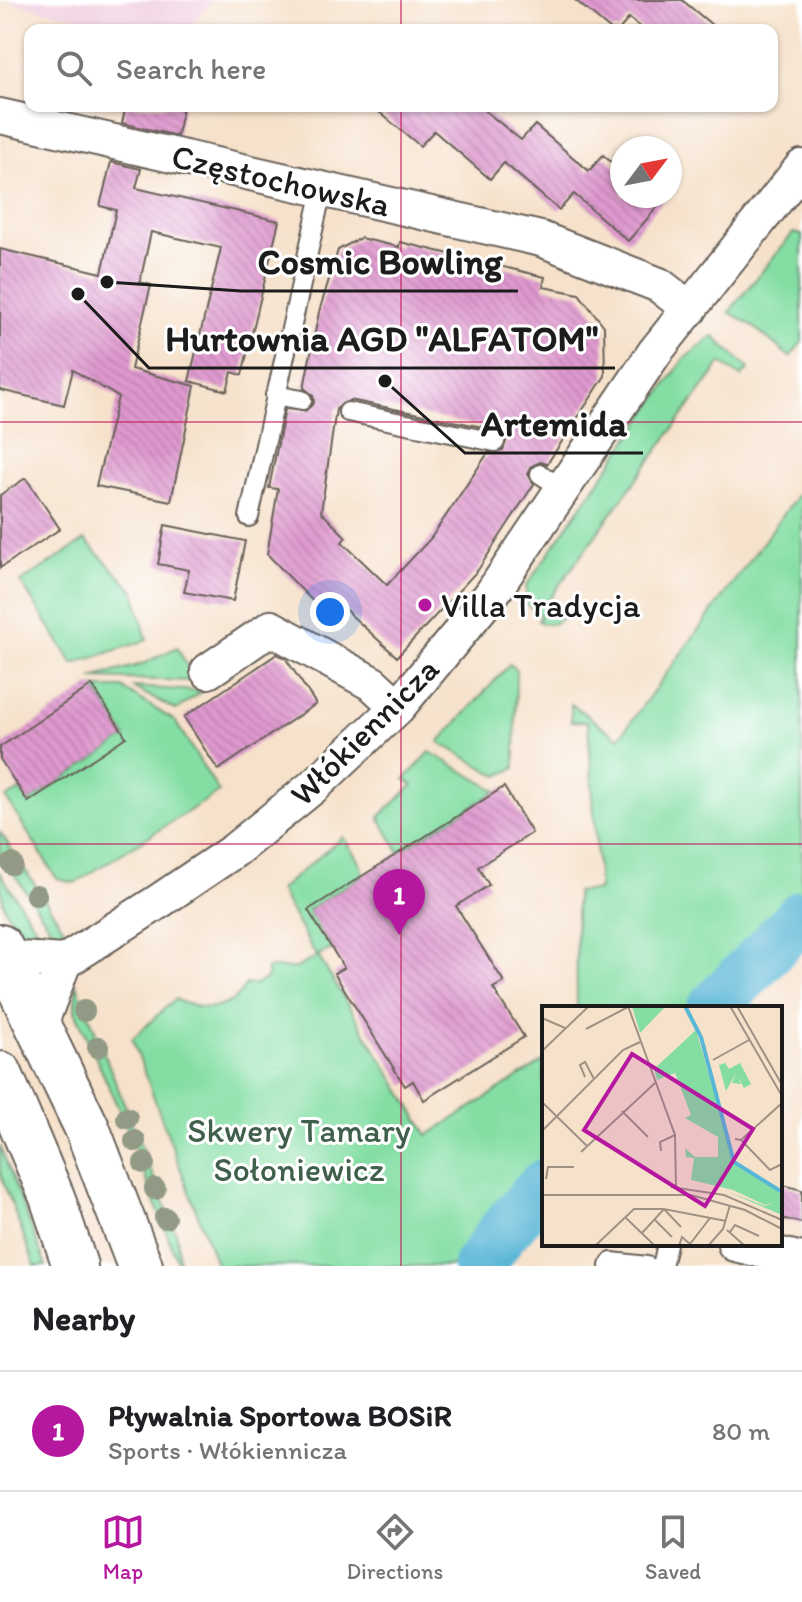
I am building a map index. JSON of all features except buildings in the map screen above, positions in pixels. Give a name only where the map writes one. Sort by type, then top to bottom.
[{"type":"main road","points":[[3,952],[87,1128],[140,1266]]},
{"type":"main road","points":[[0,1074],[52,1197],[75,1266]]},
{"type":"street","name":"Częstochowska","points":[[0,116],[541,239],[659,285],[690,309]]},
{"type":"street","name":"Włókiennicza","points":[[64,962],[235,850],[315,785],[398,707],[491,595],[552,481],[802,167]]},
{"type":"street","points":[[208,671],[271,628],[373,684],[398,707]]},
{"type":"street","points":[[3,952],[64,962],[40,1025]]},
{"type":"street","points":[[743,1246],[802,1260]]},
{"type":"lane","points":[[249,517],[322,190]]},
{"type":"lane","points":[[275,395],[302,400]]},
{"type":"lane","points":[[348,412],[495,442]]},
{"type":"lane","points":[[662,1266],[667,1246]]},
{"type":"lane","points":[[609,1266],[612,1262],[647,1266]]},
{"type":"shaded area","points":[[0,0],[213,0],[192,24],[106,24]]},
{"type":"green space","points":[[793,233],[802,235],[802,342],[790,357],[754,327],[729,312]]},
{"type":"green space","points":[[713,336],[749,369],[741,377],[721,363],[545,605],[562,618],[550,624],[538,621],[541,616],[526,604],[526,586],[684,359]]},
{"type":"green space","points":[[802,489],[802,915],[715,1006],[577,1006],[576,892],[599,890],[588,722],[571,721],[571,704],[619,738]]},
{"type":"green space","points":[[85,540],[134,591],[147,640],[73,664],[21,582]]},
{"type":"green space","points":[[177,647],[195,681],[92,678],[143,664]]},
{"type":"green space","points":[[510,664],[516,671],[515,768],[498,776],[439,742]]},
{"type":"green space","points":[[132,687],[202,691],[176,710]]},
{"type":"green space","points":[[95,688],[122,688],[175,721],[219,792],[75,883],[57,879],[6,798],[20,790],[29,802],[126,737]]},
{"type":"green space","points":[[430,752],[497,791],[399,852],[379,817],[413,785],[405,779]]},
{"type":"green space","points":[[0,832],[68,935],[57,938],[0,853]]},
{"type":"green space","points":[[343,837],[360,863],[363,875],[308,910],[332,949],[316,956],[279,890]]},
{"type":"green space","points":[[0,873],[43,939],[22,930],[8,915]]},
{"type":"green space","name":"Skwery Tamary Sołoniewicz","points":[[318,956],[428,1135],[542,1062],[542,1187],[501,1233],[479,1266],[217,1266],[132,1039],[175,999],[204,1008],[224,1005],[240,994],[246,984],[255,985],[267,978],[267,968],[296,968]]},
{"type":"green space","points":[[76,983],[177,1236],[179,1266],[125,1123],[75,1011]]},
{"type":"green space","points":[[0,1146],[46,1266],[35,1266],[0,1173]]},
{"type":"waterway","points":[[715,1006],[802,916]]},
{"type":"waterway","points":[[479,1266],[501,1234],[542,1187]]},
{"type":"place","name":"Cosmic Bowling","points":[[107,282]]},
{"type":"place","name":"Hurtownia AGD \"ALFATOM\"","points":[[78,294]]},
{"type":"place","name":"Artemida","points":[[385,381]]},
{"type":"place","name":"Villa Tradycja","points":[[425,605]]},
{"type":"place","name":"Pływalnia Sportowa BOSiR","points":[[399,935]]}]
